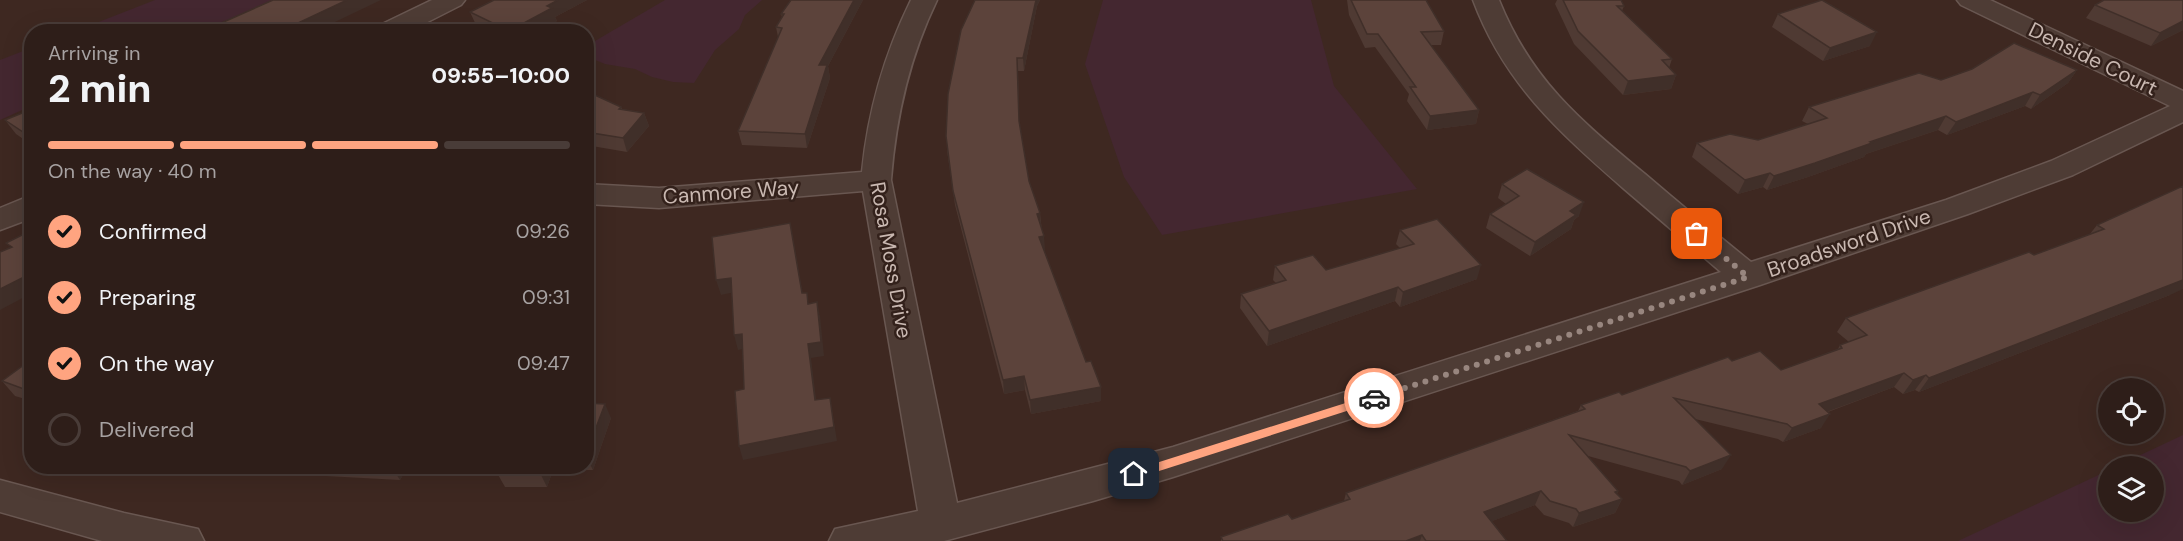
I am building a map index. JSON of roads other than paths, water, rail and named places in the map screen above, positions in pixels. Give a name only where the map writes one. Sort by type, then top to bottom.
[{"type":"street","points":[[403,24],[452,0]]},
{"type":"street","name":"Rosa Moss Drive","points":[[924,0],[904,40],[890,84],[879,133],[876,180],[941,525]]},
{"type":"street","points":[[1486,0],[1495,28],[1538,94],[1578,134],[1748,277]]},
{"type":"street","name":"Denside Court","points":[[1970,0],[2183,102]]},
{"type":"street","name":"Broadsword Drive","points":[[849,541],[941,525],[1054,498],[1173,462],[1748,277],[1957,207],[2062,168],[2183,111]]},
{"type":"street","name":"Canmore Way","points":[[594,194],[660,198],[876,180]]},
{"type":"street","points":[[0,220],[24,209]]},
{"type":"street","points":[[0,496],[124,530],[184,541]]}]
